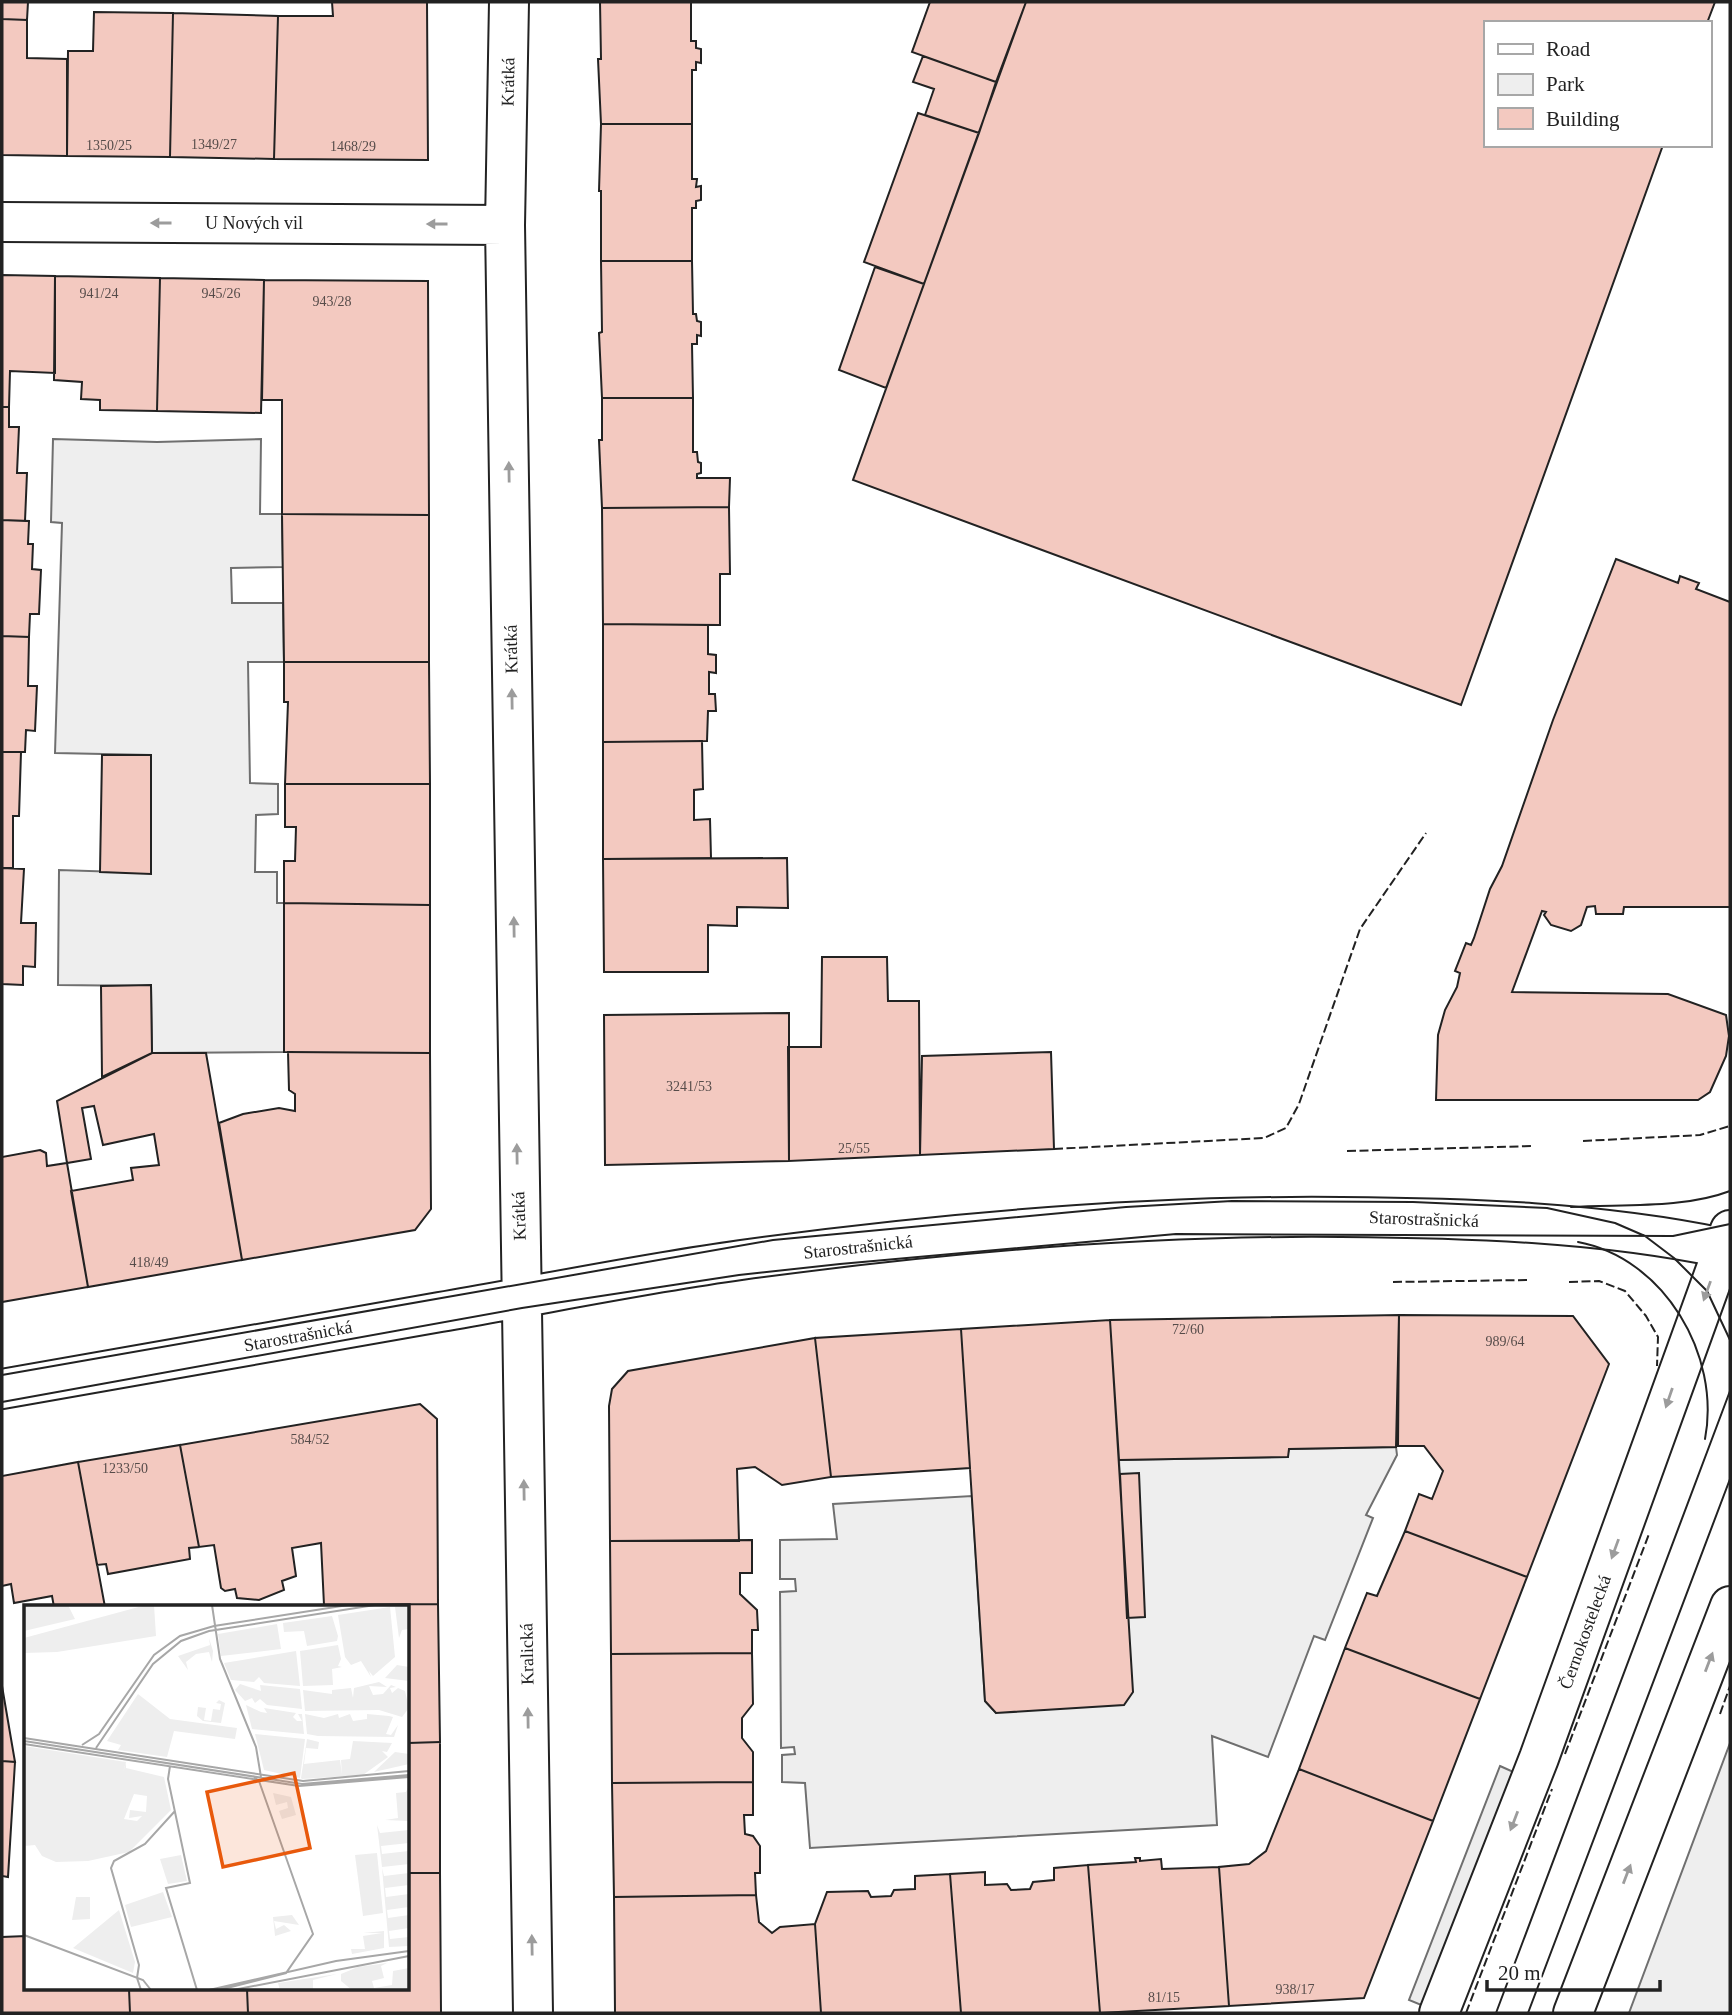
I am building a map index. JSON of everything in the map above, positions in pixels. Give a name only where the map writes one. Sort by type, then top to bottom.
[{"type":"street","name":"Krátká","points":[[509,2],[505,225],[521,1296]]},
{"type":"street","name":"U Nových vil","points":[[2,222],[505,225]]},
{"type":"street","name":"Starostrašnická","points":[[2,1389],[521,1296],[738,1261],[834,1249],[1176,1218],[1383,1218],[1503,1222],[1727,1239]]},
{"type":"street","name":"Černokostelecká","points":[[1439,2013],[1539,1758],[1727,1239]]},
{"type":"street","name":"Kralická","points":[[521,1296],[533,2013]]},
{"type":"street","points":[[1573,2013],[1730,1606]]},
{"type":"green space","points":[[53,439],[157,442],[261,439],[260,514],[282,514],[283,567],[231,568],[232,603],[283,603],[284,662],[248,662],[250,783],[278,784],[278,814],[256,815],[255,872],[277,872],[277,903],[284,903],[284,1052],[152,1053],[151,986],[58,985],[59,870],[150,873],[151,755],[55,753],[62,523],[51,522]]},
{"type":"green space","points":[[1396,1447],[1397,1455],[1366,1515],[1373,1518],[1325,1640],[1314,1636],[1268,1757],[1212,1736],[1217,1825],[810,1848],[805,1783],[782,1782],[782,1755],[795,1754],[794,1747],[781,1748],[780,1592],[796,1591],[795,1579],[780,1579],[780,1540],[837,1539],[833,1504],[972,1496],[985,1701],[996,1713],[1127,1618],[1119,1460],[1287,1457],[1289,1449]]},
{"type":"green space","points":[[1730,1743],[1730,2013],[1629,2013]]},
{"type":"shaded area","points":[[1500,1766],[1518,1774],[1426,2007],[1409,2000]]},
{"type":"building","points":[[2,2],[28,2],[27,20],[2,19]]},
{"type":"building","points":[[332,2],[427,2],[428,160],[274,159],[278,16],[333,16]]},
{"type":"building","points":[[600,2],[691,2],[691,41],[696,41],[696,48],[701,49],[701,63],[696,62],[696,70],[692,70],[692,124],[601,124],[598,59],[601,59]]},
{"type":"building","points":[[930,2],[1026,2],[996,82],[912,52]]},
{"type":"building","points":[[1026,2],[1715,2],[1708,21],[1484,21],[1484,147],[1662,147],[1461,705],[853,480]]},
{"type":"building","points":[[94,12],[173,13],[170,157],[67,156],[68,51],[93,51]]},
{"type":"building","points":[[173,13],[278,16],[274,159],[170,157]]},
{"type":"building","points":[[2,19],[27,20],[27,58],[67,59],[67,156],[2,155]]},
{"type":"building","points":[[923,56],[996,82],[979,133],[925,115],[934,89],[913,82]]},
{"type":"building","points":[[918,113],[979,133],[924,284],[864,262]]},
{"type":"building","points":[[601,124],[692,124],[692,179],[697,179],[696,187],[701,186],[701,200],[696,201],[696,208],[692,208],[692,261],[601,261]]},
{"type":"building","points":[[601,261],[692,261],[693,314],[696,314],[697,321],[701,322],[701,336],[697,335],[697,344],[692,344],[693,398],[602,398],[599,333],[602,332]]},
{"type":"building","points":[[875,267],[924,284],[886,388],[839,370]]},
{"type":"building","points":[[2,275],[55,276],[55,373],[10,371],[9,407],[2,407]]},
{"type":"building","points":[[55,276],[160,278],[157,411],[100,410],[100,400],[81,399],[82,382],[54,380]]},
{"type":"building","points":[[160,278],[264,280],[261,413],[157,411]]},
{"type":"building","points":[[264,280],[428,281],[429,515],[282,514],[282,400],[262,400]]},
{"type":"building","points":[[602,398],[693,398],[693,452],[697,452],[698,462],[701,463],[701,473],[697,474],[697,478],[730,478],[729,507],[602,508],[599,440],[602,440]]},
{"type":"building","points":[[2,407],[9,407],[9,427],[19,427],[17,473],[27,473],[25,521],[2,520]]},
{"type":"building","points":[[729,507],[730,574],[720,574],[720,625],[603,624],[602,508]]},
{"type":"building","points":[[282,514],[429,515],[429,662],[284,662]]},
{"type":"building","points":[[2,520],[29,521],[28,544],[33,544],[32,569],[41,570],[39,614],[30,614],[29,637],[2,636]]},
{"type":"building","points":[[1616,559],[1678,583],[1680,576],[1699,583],[1696,589],[1730,602],[1730,907],[1624,907],[1623,914],[1596,914],[1595,906],[1587,907],[1581,925],[1571,931],[1551,925],[1544,915],[1546,912],[1542,911],[1512,992],[1668,994],[1726,1015],[1729,1036],[1726,1056],[1710,1092],[1698,1100],[1436,1100],[1438,1035],[1445,1010],[1457,987],[1460,973],[1455,971],[1466,943],[1471,945],[1474,938],[1553,720]]},
{"type":"building","points":[[603,624],[708,625],[708,654],[716,655],[716,673],[709,672],[709,694],[715,694],[716,711],[708,711],[707,741],[603,742]]},
{"type":"building","points":[[2,636],[29,637],[28,686],[37,686],[35,731],[26,730],[25,752],[2,752]]},
{"type":"building","points":[[284,662],[429,662],[430,784],[285,784],[288,702],[284,702]]},
{"type":"building","points":[[702,741],[703,789],[694,790],[694,820],[710,819],[711,858],[603,859],[603,742]]},
{"type":"building","points":[[2,752],[21,752],[19,816],[13,816],[13,868],[2,868]]},
{"type":"building","points":[[102,755],[151,755],[151,874],[100,872]]},
{"type":"building","points":[[285,784],[430,784],[430,905],[284,903],[284,861],[295,861],[296,827],[285,827]]},
{"type":"building","points":[[787,858],[788,908],[737,907],[737,926],[708,925],[708,972],[604,972],[603,859]]},
{"type":"building","points":[[2,868],[24,869],[21,923],[36,923],[35,967],[23,966],[23,985],[2,984]]},
{"type":"building","points":[[284,903],[430,905],[430,1053],[284,1052]]},
{"type":"building","points":[[822,957],[887,957],[888,1001],[919,1001],[920,1155],[789,1161],[788,1047],[821,1047]]},
{"type":"building","points":[[151,985],[152,1053],[102,1077],[101,986]]},
{"type":"building","points":[[789,1013],[789,1161],[605,1165],[604,1015]]},
{"type":"building","points":[[288,1052],[430,1053],[431,1209],[415,1230],[242,1260],[219,1123],[243,1114],[279,1108],[295,1111],[295,1094],[289,1090]]},
{"type":"building","points":[[1051,1052],[1054,1149],[920,1155],[922,1056]]},
{"type":"building","points":[[152,1053],[206,1053],[242,1260],[88,1287],[71,1191],[133,1180],[131,1168],[159,1165],[154,1134],[103,1145],[94,1106],[82,1108],[91,1159],[67,1163],[57,1101]]},
{"type":"building","points":[[40,1150],[46,1153],[47,1166],[67,1163],[88,1287],[2,1302],[2,1157]]},
{"type":"building","points":[[1399,1315],[1573,1316],[1609,1364],[1527,1577],[1405,1531],[1419,1494],[1432,1499],[1443,1471],[1424,1446],[1398,1446]]},
{"type":"building","points":[[1399,1315],[1396,1447],[1289,1449],[1288,1457],[1119,1460],[1110,1320]]},
{"type":"building","points":[[1110,1320],[1133,1692],[1124,1705],[996,1713],[985,1701],[961,1329]]},
{"type":"building","points":[[961,1329],[970,1468],[831,1477],[815,1338]]},
{"type":"building","points":[[815,1338],[831,1477],[782,1485],[755,1467],[737,1469],[739,1541],[610,1541],[609,1406],[612,1389],[628,1371]]},
{"type":"building","points":[[420,1404],[437,1419],[438,1604],[324,1605],[321,1543],[292,1548],[296,1576],[282,1581],[284,1590],[259,1600],[237,1598],[235,1589],[225,1591],[221,1588],[214,1545],[199,1547],[180,1445]]},
{"type":"building","points":[[180,1445],[199,1547],[189,1548],[190,1559],[108,1574],[106,1564],[97,1565],[78,1462]]},
{"type":"building","points":[[78,1462],[105,1605],[54,1605],[52,1596],[14,1603],[11,1584],[2,1586],[2,1476]]},
{"type":"building","points":[[1139,1473],[1145,1617],[1127,1618],[1120,1474]]},
{"type":"building","points":[[1405,1531],[1527,1577],[1480,1699],[1345,1648],[1367,1593],[1377,1596]]},
{"type":"building","points":[[752,1540],[752,1573],[740,1573],[740,1594],[757,1610],[758,1630],[752,1630],[752,1653],[611,1654],[610,1541]]},
{"type":"building","points":[[438,1604],[440,1742],[410,1743],[410,1605],[315,1605]]},
{"type":"building","points":[[1345,1648],[1480,1699],[1433,1821],[1299,1769]]},
{"type":"building","points":[[752,1653],[753,1704],[742,1718],[742,1738],[753,1752],[753,1782],[612,1783],[611,1654]]},
{"type":"building","points":[[2,1686],[15,1762],[2,1761]]},
{"type":"building","points":[[440,1742],[440,1873],[410,1873],[410,1743]]},
{"type":"building","points":[[2,1761],[15,1762],[8,1877],[2,1876]]},
{"type":"building","points":[[1299,1769],[1433,1821],[1364,1998],[1229,2006],[1219,1867],[1249,1864],[1266,1851]]},
{"type":"building","points":[[753,1782],[753,1815],[744,1815],[745,1834],[753,1836],[760,1846],[760,1873],[755,1873],[756,1895],[614,1897],[612,1783]]},
{"type":"building","points":[[1135,1858],[1140,1858],[1140,1861],[1161,1859],[1162,1869],[1219,1867],[1229,2006],[1100,2013],[1088,1865],[1136,1862]]},
{"type":"building","points":[[1088,1865],[1100,2013],[961,2013],[950,1874],[985,1872],[985,1885],[1007,1884],[1011,1890],[1030,1889],[1033,1882],[1054,1880],[1054,1868]]},
{"type":"building","points":[[410,1873],[440,1873],[441,2013],[248,2013],[247,1990],[410,1990]]},
{"type":"building","points":[[950,1874],[961,2013],[821,2013],[815,1924],[827,1892],[868,1891],[871,1897],[891,1896],[894,1890],[915,1889],[915,1876]]},
{"type":"building","points":[[756,1895],[759,1922],[772,1933],[780,1927],[815,1924],[821,2013],[615,2013],[614,1897]]},
{"type":"building","points":[[24,1936],[24,1990],[129,1990],[130,2013],[2,2013],[2,1937]]},
{"type":"building","points":[[129,1990],[247,1990],[248,2013],[130,2013]]},
{"type":"tram line","points":[[1571,1207],[1693,1201],[1730,1191]]},
{"type":"tram line","points":[[2,1375],[773,1240],[1126,1207],[1232,1201],[1413,1202],[1547,1208],[1615,1223],[1645,1236],[1674,1258],[1707,1291],[1730,1340]]},
{"type":"tram line","points":[[2,1402],[522,1308],[739,1275],[840,1264],[1176,1234],[1673,1236],[1730,1224]]},
{"type":"tram line","points":[[1578,1242],[1609,1252],[1636,1268],[1660,1289],[1680,1315],[1695,1344],[1704,1375],[1708,1407],[1705,1439]]},
{"type":"tram line","points":[[1496,2013],[1730,1391]]},
{"type":"tram line","points":[[1528,2013],[1730,1479]]},
{"type":"fence","points":[[1054,1149],[1264,1138],[1286,1128],[1299,1104],[1360,929],[1426,833]]},
{"type":"fence","points":[[1583,1141],[1700,1135],[1730,1126]]},
{"type":"fence","points":[[1347,1151],[1534,1146]]},
{"type":"fence","points":[[1393,1282],[1527,1280]]},
{"type":"fence","points":[[1569,1282],[1599,1281],[1625,1291],[1646,1316],[1658,1337],[1657,1366]]},
{"type":"fence","points":[[1565,1754],[1649,1534]]},
{"type":"fence","points":[[1720,1714],[1730,1686]]},
{"type":"fence","points":[[1466,2013],[1552,1789]]}]
